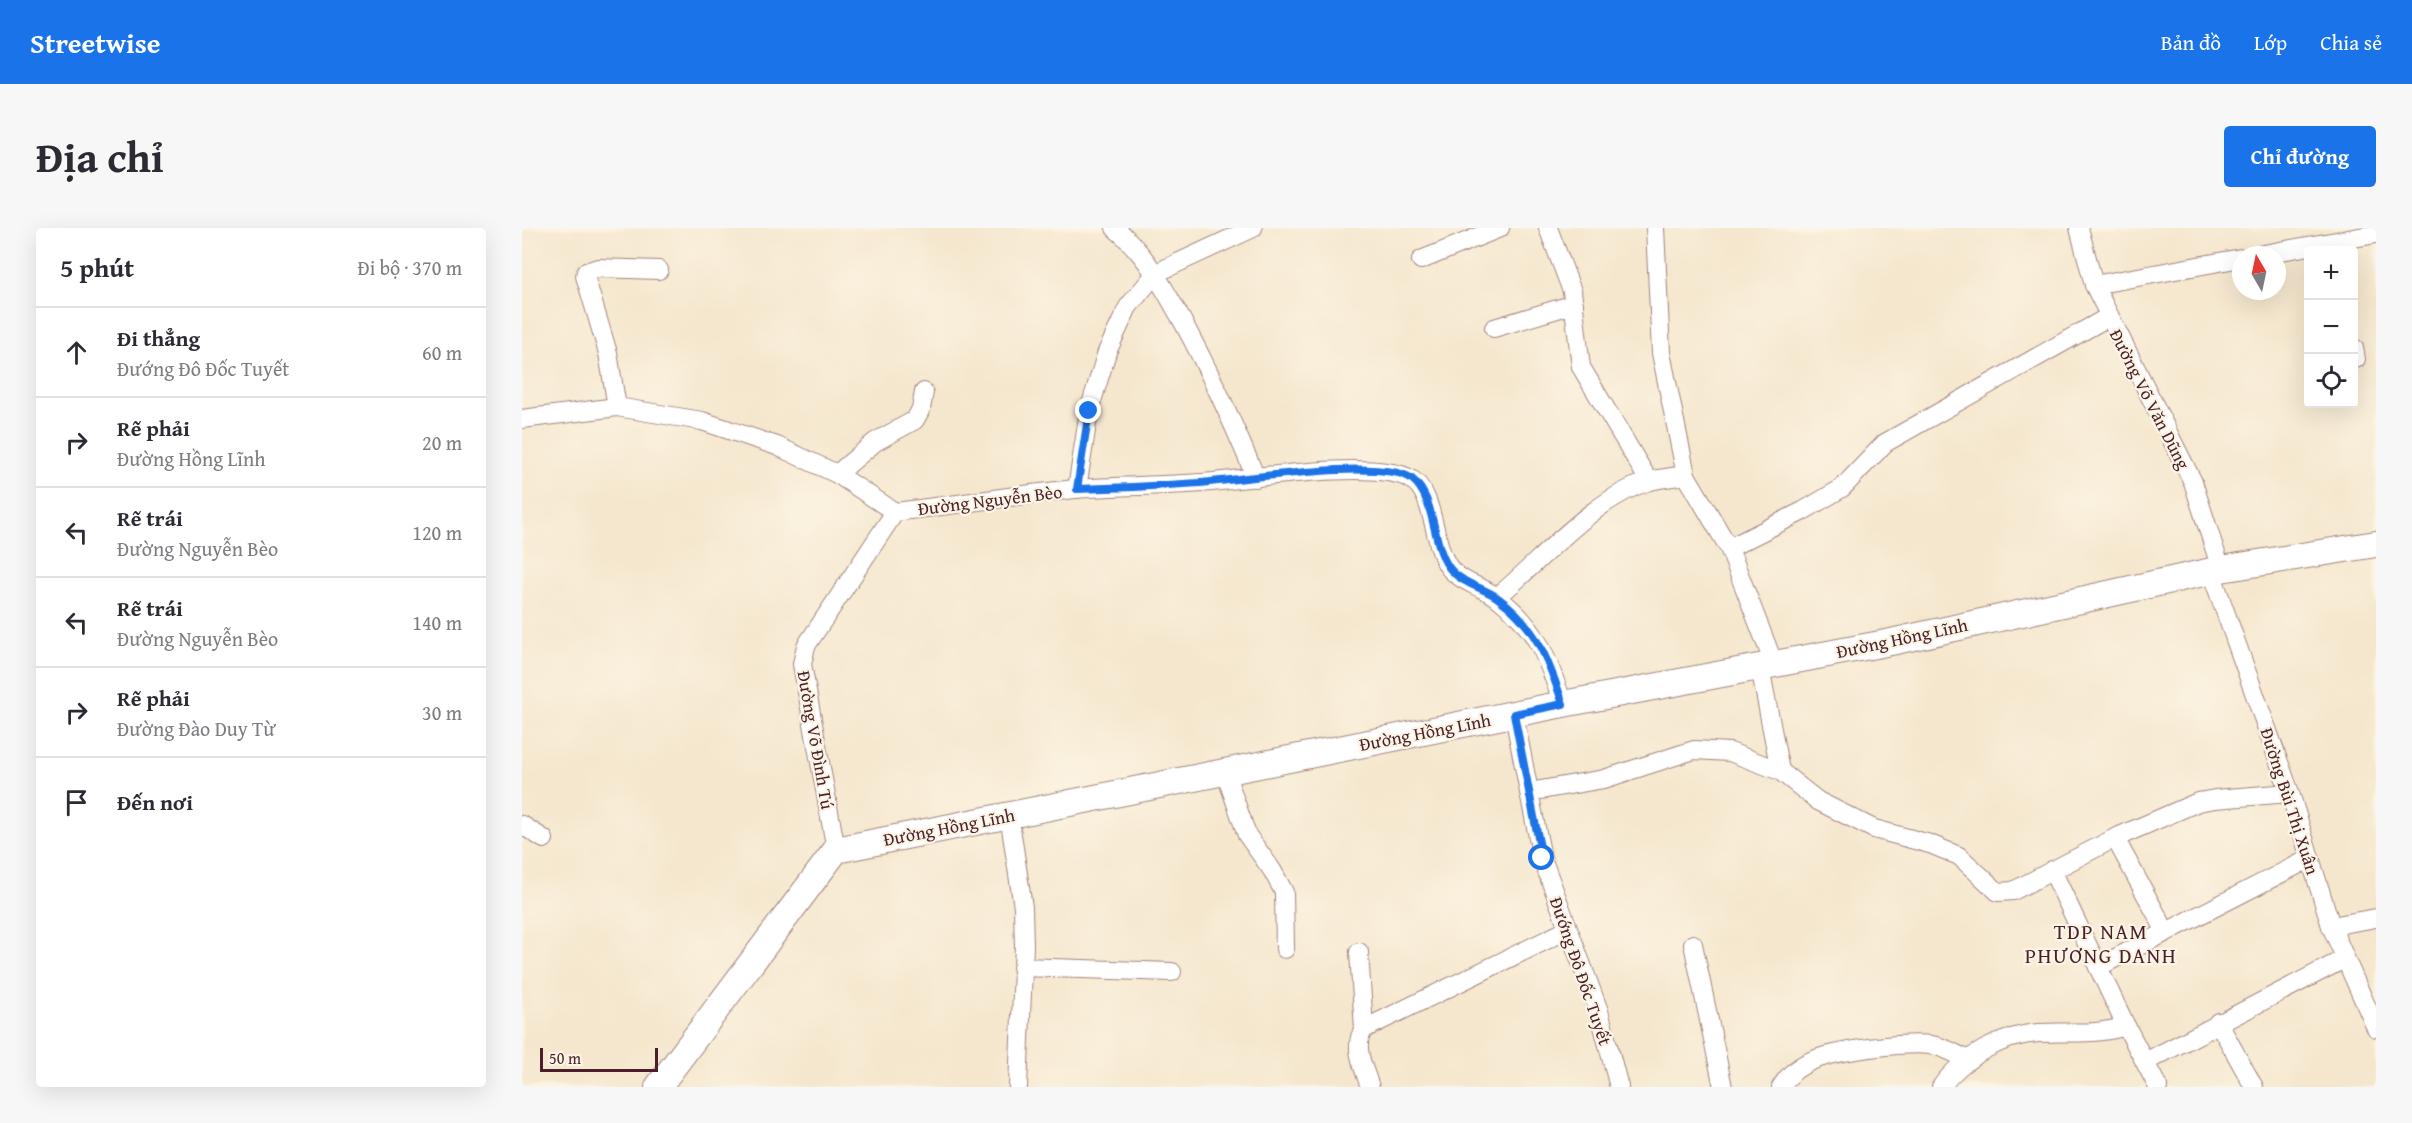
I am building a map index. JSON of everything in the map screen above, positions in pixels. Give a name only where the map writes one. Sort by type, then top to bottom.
[{"type":"street","points":[[1115,228],[1130,239],[1156,273],[1217,385],[1256,478]]},
{"type":"street","points":[[1077,489],[1089,411],[1107,352],[1128,307],[1156,273],[1253,228]]},
{"type":"street","points":[[1421,260],[1500,228]]},
{"type":"street","points":[[1548,228],[1569,280],[1574,304],[1579,357],[1586,380],[1649,481]]},
{"type":"street","points":[[1656,228],[1661,353],[1686,475],[1729,548],[1767,666],[1780,771]]},
{"type":"street","name":"Đường Võ Văn Dũng","points":[[2079,228],[2094,285],[2108,317],[2193,482],[2216,571]]},
{"type":"street","points":[[2286,250],[2376,234]]},
{"type":"street","points":[[2094,285],[2232,260]]},
{"type":"street","points":[[617,407],[608,353],[585,276],[586,272],[598,268],[659,270]]},
{"type":"street","points":[[1494,328],[1574,304]]},
{"type":"street","points":[[1729,548],[1803,511],[1842,488],[1885,443],[2108,317]]},
{"type":"street","points":[[837,474],[866,448],[915,420],[921,409],[924,392]]},
{"type":"street","name":"Đường Nguyễn Bèo","points":[[522,418],[617,407],[702,421],[777,446],[837,474],[895,512],[1077,489],[1134,488],[1345,470],[1389,471],[1411,478],[1424,493],[1450,570],[1473,586],[1497,597],[1523,621],[1545,650],[1563,704]]},
{"type":"street","points":[[1497,597],[1521,578],[1553,543],[1623,492],[1649,481],[1686,475]]},
{"type":"street","name":"Đường Võ Đình Tú","points":[[836,850],[802,664],[806,646],[895,512]]},
{"type":"street","name":"Đường Hồng Lĩnh","points":[[836,850],[1563,704],[1903,639],[2216,571],[2376,544]]},
{"type":"street","name":"Đường Bùi Thị Xuân","points":[[2216,571],[2331,926],[2376,1028]]},
{"type":"street","name":"Đướng Đô Đốc Tuyết","points":[[1514,714],[1542,858],[1599,1011],[1619,1087]]},
{"type":"street","points":[[1529,792],[1604,779],[1694,750],[1730,752],[1780,771],[1833,810],[1874,829],[1930,844],[1959,856],[1998,892],[2013,891],[2115,838],[2198,802],[2290,794]]},
{"type":"street","points":[[1226,772],[1247,835],[1276,876],[1284,892],[1285,949]]},
{"type":"street","points":[[1009,815],[1023,907],[1018,1087]]},
{"type":"street","points":[[522,825],[544,839]]},
{"type":"street","points":[[2115,838],[2166,932]]},
{"type":"street","points":[[658,1087],[836,850]]},
{"type":"street","points":[[2098,967],[2309,859]]},
{"type":"street","points":[[2052,870],[2126,1026],[2158,1087]]},
{"type":"street","points":[[2331,926],[2376,918]]},
{"type":"street","points":[[1370,1087],[1358,1046],[1358,1037],[1364,1029],[1567,930]]},
{"type":"street","points":[[1693,944],[1723,1087]]},
{"type":"street","points":[[1359,952],[1364,1029]]},
{"type":"street","points":[[2145,1062],[2218,1022],[2344,959]]},
{"type":"street","points":[[1022,967],[1172,972]]},
{"type":"street","points":[[2218,1022],[2254,1087]]},
{"type":"street","points":[[1941,1087],[1969,1060],[1990,1047],[2013,1038],[2037,1033],[2105,1032],[2126,1026]]},
{"type":"street","points":[[1780,1087],[1798,1068],[1816,1059],[1839,1054],[1916,1044],[1934,1045],[1969,1060]]},
{"type":"district","name":"TDP NAM PHƯƠNG DANH","points":[[2101,943]]},
{"type":"route","points":[[1089,411],[1077,489],[1134,488],[1345,470],[1389,471],[1411,478],[1424,493],[1438,541],[1450,570],[1473,586],[1497,597],[1523,621],[1545,650],[1563,704],[1514,714],[1542,858]]}]
